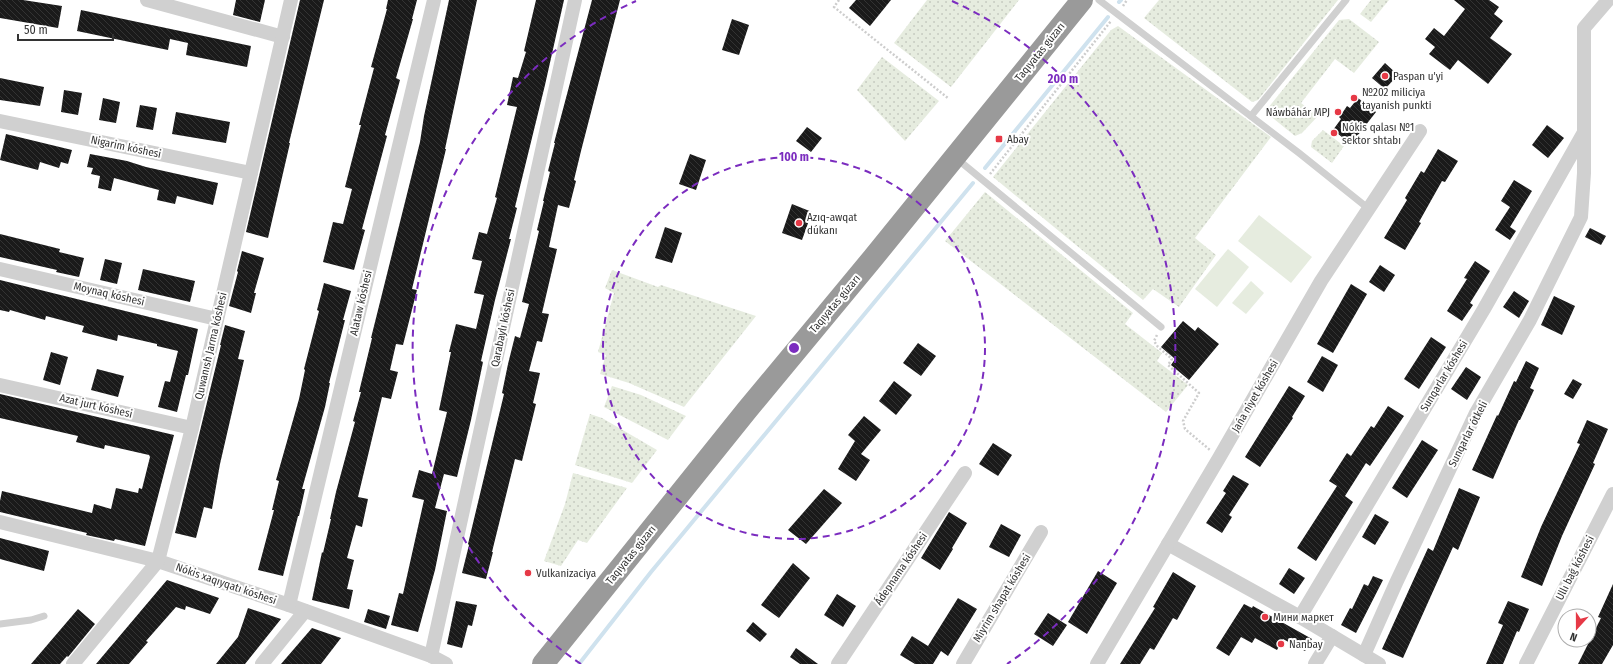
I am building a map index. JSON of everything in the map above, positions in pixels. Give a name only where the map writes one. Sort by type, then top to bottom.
[{"type":"highway","name":"Taqıyatas gúzarı","points":[[544,664],[742,416],[1082,0]]},
{"type":"street","points":[[147,0],[283,37]]},
{"type":"street","name":"Quwanısh Jarma kóshesi","points":[[73,664],[158,561],[192,428],[291,0]]},
{"type":"street","name":"Alataw kóshesi","points":[[289,605],[434,0]]},
{"type":"street","name":"Qarabaylı kóshesi","points":[[431,656],[575,0]]},
{"type":"street","points":[[1584,132],[1584,28],[1608,0]]},
{"type":"street","name":"Nigarim kóshesi","points":[[0,121],[251,173]]},
{"type":"street","name":"Jańa niyet kóshesi","points":[[1097,664],[1219,458],[1321,281],[1420,131]]},
{"type":"street","name":"Sunqarlar ótkeli","points":[[1364,656],[1396,582],[1476,413],[1530,320],[1581,217],[1584,173],[1584,132]]},
{"type":"street","name":"Sunqarlar kóshesi","points":[[1300,617],[1484,309],[1584,132]]},
{"type":"street","name":"Moynaq kóshesi","points":[[0,269],[217,319]]},
{"type":"street","name":"Azat jurt kóshesi","points":[[0,384],[192,428]]},
{"type":"street","name":"Ádepnama kóshesi","points":[[838,664],[964,473]]},
{"type":"street","name":"Ullı baǵ kóshesi","points":[[1526,664],[1613,494]]},
{"type":"street","name":"Nókis xaqıyqatı kóshesi","points":[[0,522],[158,561],[289,605],[431,656],[446,664]]},
{"type":"street","name":"Miyrim shapat kóshesi","points":[[963,664],[1041,532]]},
{"type":"street","points":[[1168,544],[1300,617],[1379,664]]},
{"type":"street","points":[[262,664],[305,611]]},
{"type":"street","points":[[1315,664],[1332,636]]},
{"type":"lane","points":[[1099,0],[1252,116],[1369,209]]},
{"type":"lane","points":[[1252,116],[1346,0]]},
{"type":"lane","points":[[954,157],[1161,327]]},
{"type":"lane","points":[[0,624],[31,620],[44,616]]},
{"type":"path","points":[[839,0],[834,7],[949,99]]},
{"type":"path","points":[[985,182],[1117,14]]},
{"type":"path","points":[[1161,327],[1154,341],[1158,347],[1172,359],[1168,365],[1199,393],[1183,421],[1185,429],[1219,458]]},
{"type":"shaded area","points":[[927,0],[1019,0],[951,87],[894,43]]},
{"type":"shaded area","points":[[1159,0],[1338,0],[1258,100],[1252,102],[1144,18]]},
{"type":"shaded area","points":[[1371,0],[1389,0],[1371,22],[1360,14]]},
{"type":"shaded area","points":[[1349,19],[1379,42],[1354,73],[1335,59],[1301,103],[1318,116],[1302,133],[1295,136],[1268,114],[1268,108],[1339,20]]},
{"type":"shaded area","points":[[1118,26],[1271,137],[1195,238],[1216,255],[1179,307],[1153,289],[1143,300],[993,177],[1111,30]]},
{"type":"shaded area","points":[[882,57],[939,101],[905,141],[857,90]]},
{"type":"shaded area","points":[[1323,130],[1344,146],[1332,163],[1311,147],[1312,141]]},
{"type":"shaded area","points":[[985,192],[1133,313],[1125,324],[1162,353],[1157,361],[1188,385],[1166,412],[945,241]]},
{"type":"shaded area","points":[[1259,215],[1312,257],[1291,283],[1238,241]]},
{"type":"shaded area","points":[[1228,249],[1249,267],[1217,307],[1195,289]]},
{"type":"shaded area","points":[[612,270],[658,287],[661,285],[756,316],[684,407],[629,383],[600,374],[606,355],[598,352],[614,293],[605,288]]},
{"type":"shaded area","points":[[1251,281],[1264,293],[1246,314],[1232,303]]},
{"type":"shaded area","points":[[612,386],[641,395],[686,416],[668,440],[604,407]]},
{"type":"shaded area","points":[[590,414],[602,418],[657,450],[632,483],[575,465]]},
{"type":"shaded area","points":[[573,473],[627,488],[587,543],[578,540],[561,566],[544,561],[565,504]]},
{"type":"building","points":[[0,0],[23,0],[62,6],[58,28],[0,18]]},
{"type":"building","points":[[236,0],[265,0],[260,22],[233,15]]},
{"type":"building","points":[[300,0],[324,0],[289,143],[268,238],[246,232]]},
{"type":"building","points":[[388,0],[417,0],[396,78],[400,80],[385,135],[387,136],[362,229],[365,230],[354,270],[323,262],[333,222],[343,224],[352,189],[345,187],[361,125],[359,125],[374,68],[371,67],[387,9]]},
{"type":"building","points":[[449,0],[477,0],[446,149],[412,289],[417,290],[403,345],[396,344],[390,370],[398,372],[391,399],[382,397],[358,497],[368,499],[362,527],[356,525],[347,558],[354,560],[347,589],[353,590],[349,609],[312,600],[336,492],[355,422],[353,421],[361,392],[359,392],[371,338],[420,142],[424,116]]},
{"type":"building","points":[[536,0],[564,0],[515,207],[517,208],[509,239],[511,239],[481,361],[483,362],[471,420],[457,477],[444,474],[435,508],[447,511],[435,570],[418,632],[391,625],[399,593],[403,594],[424,500],[412,497],[419,470],[432,474],[447,412],[439,410],[451,352],[449,352],[456,324],[476,329],[484,295],[474,293],[482,261],[472,259],[479,232],[487,234],[497,198],[495,197],[517,107],[507,105],[513,77],[518,78],[526,52],[524,51]]},
{"type":"building","points":[[592,0],[620,0],[581,151],[574,180],[576,181],[569,208],[558,205],[549,247],[557,249],[542,313],[549,314],[542,342],[537,341],[529,371],[540,373],[533,403],[536,404],[522,461],[515,459],[486,579],[462,573],[504,394],[502,393],[508,364],[515,336],[520,338],[529,304],[522,302],[539,231],[537,230],[550,172],[548,171]]},
{"type":"building","points":[[856,0],[891,0],[870,26],[849,8]]},
{"type":"building","points":[[1454,0],[1489,0],[1499,7],[1494,14],[1503,21],[1490,38],[1512,54],[1488,84],[1458,60],[1450,70],[1429,54],[1435,47],[1425,39],[1434,28],[1444,36],[1465,9]]},
{"type":"building","points":[[81,10],[251,46],[247,67],[186,55],[188,43],[170,39],[168,50],[77,31]]},
{"type":"building","points":[[732,19],[749,25],[739,55],[722,50]]},
{"type":"building","name":"Paspan u'yi","points":[[1385,63],[1398,75],[1385,89],[1372,78]]},
{"type":"building","points":[[0,78],[44,87],[40,106],[0,100]]},
{"type":"building","points":[[64,90],[82,93],[78,115],[61,112]]},
{"type":"building","points":[[103,98],[120,102],[116,123],[99,120]]},
{"type":"building","points":[[1358,98],[1376,112],[1351,144],[1333,130],[1341,119],[1339,117],[1347,106],[1350,108]]},
{"type":"building","points":[[140,105],[157,108],[153,130],[136,127]]},
{"type":"building","points":[[176,112],[230,122],[226,143],[172,134]]},
{"type":"building","points":[[1547,125],[1564,138],[1548,158],[1532,145]]},
{"type":"building","points":[[807,127],[822,138],[811,152],[796,141]]},
{"type":"building","points":[[6,134],[72,150],[68,164],[61,162],[59,168],[40,162],[38,170],[0,160]]},
{"type":"building","points":[[1438,149],[1458,161],[1445,182],[1442,181],[1419,222],[1421,223],[1405,250],[1384,238],[1407,200],[1405,198],[1421,171],[1424,173]]},
{"type":"building","points":[[90,154],[127,161],[146,167],[218,183],[213,205],[177,196],[175,204],[157,200],[159,190],[114,178],[111,191],[98,188],[100,176],[91,174],[93,168],[87,167]]},
{"type":"building","points":[[690,154],[706,160],[696,190],[679,184]]},
{"type":"building","points":[[1514,180],[1532,191],[1510,227],[1516,231],[1510,240],[1495,230],[1510,207],[1501,201]]},
{"type":"building","points":[[792,204],[812,212],[802,240],[782,233]]},
{"type":"building","points":[[665,227],[682,233],[672,263],[655,258]]},
{"type":"building","points":[[1590,228],[1606,236],[1601,245],[1585,237]]},
{"type":"building","points":[[0,234],[60,249],[59,252],[84,258],[79,277],[56,272],[57,270],[0,257]]},
{"type":"building","points":[[242,251],[264,258],[254,293],[256,293],[251,313],[229,306]]},
{"type":"building","points":[[105,259],[122,263],[117,284],[100,280]]},
{"type":"building","points":[[1475,261],[1490,271],[1470,303],[1473,305],[1462,321],[1447,311],[1467,279],[1464,278]]},
{"type":"building","points":[[1380,265],[1395,275],[1384,292],[1369,282]]},
{"type":"building","points":[[143,269],[195,281],[190,302],[138,290]]},
{"type":"building","points":[[0,280],[198,329],[188,375],[186,375],[177,412],[158,407],[165,381],[170,382],[178,351],[157,346],[157,344],[118,335],[117,341],[82,332],[84,326],[46,316],[45,320],[10,310],[9,312],[0,310]]},
{"type":"building","points":[[324,283],[351,291],[343,320],[345,320],[329,383],[325,407],[302,489],[305,489],[283,576],[258,570],[274,510],[272,510],[279,481],[276,480],[299,399],[304,369],[319,311],[317,310]]},
{"type":"building","points":[[1351,284],[1367,294],[1333,353],[1317,344]]},
{"type":"building","points":[[1514,291],[1529,301],[1519,318],[1503,307]]},
{"type":"building","points":[[1554,296],[1575,306],[1562,335],[1541,325]]},
{"type":"building","points":[[1183,321],[1195,331],[1198,327],[1219,344],[1189,380],[1171,365],[1175,359],[1161,347]]},
{"type":"building","points":[[225,325],[245,331],[238,359],[244,360],[220,464],[212,509],[204,507],[196,538],[175,533]]},
{"type":"building","points":[[1431,337],[1446,347],[1419,389],[1404,379]]},
{"type":"building","points":[[918,343],[936,356],[921,376],[903,363]]},
{"type":"building","points":[[51,352],[68,357],[60,385],[43,380]]},
{"type":"building","points":[[1322,356],[1338,365],[1323,392],[1307,382]]},
{"type":"building","points":[[1526,361],[1539,368],[1530,388],[1534,390],[1493,479],[1472,470],[1497,415],[1498,416],[1514,381],[1516,382]]},
{"type":"building","points":[[1466,367],[1481,377],[1467,400],[1451,389]]},
{"type":"building","points":[[97,369],[124,376],[118,397],[91,390]]},
{"type":"building","points":[[1573,379],[1582,384],[1573,399],[1564,394]]},
{"type":"building","points":[[894,381],[912,395],[896,415],[879,401]]},
{"type":"building","points":[[1289,386],[1305,396],[1292,417],[1293,418],[1260,467],[1245,457]]},
{"type":"building","points":[[0,394],[174,435],[145,546],[115,539],[114,541],[86,535],[87,533],[0,512],[2,491],[92,513],[94,504],[111,509],[116,488],[138,493],[139,488],[142,489],[150,457],[149,455],[105,445],[104,449],[76,442],[78,436],[0,418]]},
{"type":"building","points":[[1388,406],[1404,416],[1370,466],[1366,463],[1345,496],[1353,502],[1316,561],[1297,548],[1337,486],[1329,481],[1347,453],[1351,456],[1371,426],[1374,428]]},
{"type":"building","points":[[864,416],[881,430],[861,454],[870,460],[856,481],[838,469],[855,441],[848,435]]},
{"type":"building","points":[[1587,420],[1608,429],[1593,463],[1595,464],[1562,536],[1542,586],[1521,577],[1541,527],[1580,444],[1577,443]]},
{"type":"building","points":[[1422,440],[1438,450],[1407,498],[1392,488]]},
{"type":"building","points":[[993,443],[1012,455],[998,476],[979,464]]},
{"type":"building","points":[[1233,475],[1249,484],[1229,515],[1232,517],[1222,533],[1206,523],[1226,493],[1223,491]]},
{"type":"building","points":[[1459,488],[1480,497],[1458,550],[1453,547],[1403,658],[1382,649],[1428,548],[1433,551]]},
{"type":"building","points":[[824,489],[842,503],[806,544],[788,530]]},
{"type":"building","points":[[949,512],[967,523],[940,570],[921,558]]},
{"type":"building","points":[[1375,514],[1389,522],[1375,545],[1362,537]]},
{"type":"building","points":[[1001,524],[1021,535],[1009,557],[989,547]]},
{"type":"building","points":[[0,538],[49,551],[44,571],[0,559]]},
{"type":"building","points":[[793,563],[810,578],[779,618],[761,605]]},
{"type":"building","points":[[1289,568],[1305,578],[1294,594],[1279,584]]},
{"type":"building","points":[[1098,571],[1117,583],[1087,634],[1068,622]]},
{"type":"building","points":[[1173,572],[1196,586],[1177,620],[1173,618],[1154,650],[1150,648],[1140,664],[1120,664],[1155,608],[1153,607]]},
{"type":"building","points":[[1373,576],[1383,580],[1356,633],[1341,625],[1350,608],[1352,609],[1364,584],[1368,586]]},
{"type":"building","points":[[167,580],[219,598],[210,614],[186,606],[185,610],[176,607],[146,641],[148,642],[129,664],[96,664]]},
{"type":"building","points":[[1613,584],[1613,645],[1602,664],[1578,664],[1586,648],[1597,648],[1597,626],[1601,618],[1598,617]]},
{"type":"building","points":[[837,594],[856,606],[843,627],[824,615]]},
{"type":"building","points":[[958,598],[977,609],[948,656],[941,651],[933,664],[915,664],[900,655],[912,636],[928,646]]},
{"type":"building","points":[[456,601],[477,605],[472,626],[468,625],[462,648],[447,644]]},
{"type":"building","points":[[1508,601],[1529,609],[1519,632],[1517,631],[1503,664],[1486,664],[1503,625],[1498,623]]},
{"type":"building","points":[[1244,604],[1252,608],[1253,606],[1312,639],[1305,651],[1283,639],[1277,650],[1255,638],[1252,643],[1241,637],[1229,656],[1216,648]]},
{"type":"building","points":[[248,608],[281,619],[245,664],[216,664],[238,637]]},
{"type":"building","points":[[78,609],[95,624],[68,657],[67,656],[60,664],[31,664]]},
{"type":"building","points":[[368,609],[390,616],[386,629],[364,622]]},
{"type":"building","points":[[1048,613],[1067,625],[1053,646],[1034,634]]},
{"type":"building","points":[[753,622],[767,634],[760,642],[746,631]]},
{"type":"building","points":[[312,628],[341,638],[321,664],[281,664]]},
{"type":"building","points":[[796,648],[818,664],[800,664],[790,657]]},
{"type":"waterway","points":[[985,168],[1108,17]]},
{"type":"waterway","points":[[579,664],[651,572],[973,183]]},
{"type":"place","name":"Paspan u'yi","points":[[1385,76]]},
{"type":"place","name":"№202 miliciya tayanish punkti","points":[[1354,98]]},
{"type":"place","name":"Náwbáhár MPJ","points":[[1338,112]]},
{"type":"place","name":"Nókis qalası №1 sektor shtabı","points":[[1334,133]]},
{"type":"place","name":"Abay","points":[[999,139]]},
{"type":"place","name":"Azıq-awqat dúkanı","points":[[799,223]]},
{"type":"place","name":"Vulkanizaciya","points":[[528,573]]},
{"type":"place","name":"Мини маркет","points":[[1265,617]]},
{"type":"place","name":"Nanbay","points":[[1281,644]]}]
